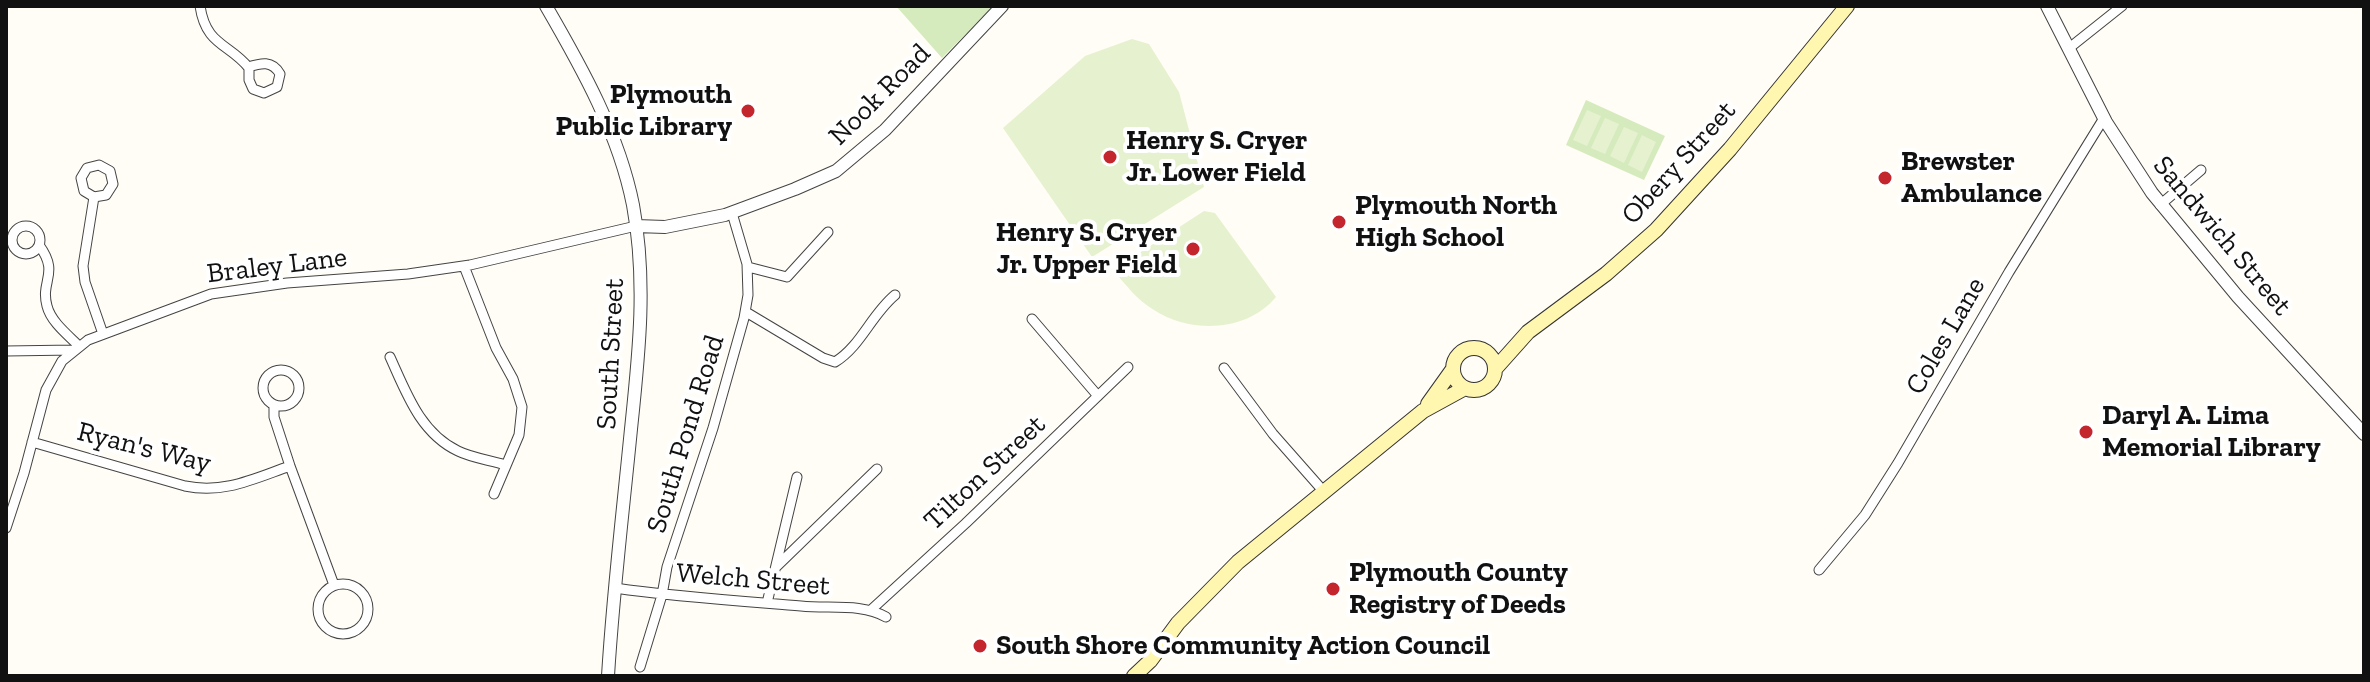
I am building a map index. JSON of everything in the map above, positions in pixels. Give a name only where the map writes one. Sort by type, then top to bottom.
[{"type":"main road","name":"Obery Street","points":[[1134,676],[1217,581],[1423,411],[1465,388],[1484,388],[1492,380],[1495,369],[1528,332],[1606,274],[1656,230],[1734,144],[1847,6]]},
{"type":"main road","name":"Obery Street","points":[[1423,411],[1463,351],[1475,348],[1485,351],[1528,332]]},
{"type":"main road","points":[[1485,351],[1492,358],[1495,369]]},
{"type":"main road","points":[[1453,369],[1456,380],[1465,388]]},
{"type":"main road","name":"Obery Street","points":[[1145,676],[1150,661]]},
{"type":"street","points":[[200,6],[208,31],[221,47],[243,60],[248,67]]},
{"type":"street","name":"South Street","points":[[546,6],[610,129],[627,180],[636,226],[643,306],[608,676]]},
{"type":"street","name":"Nook Road","points":[[636,226],[665,227],[732,213],[836,171],[892,124],[939,70],[1002,6]]},
{"type":"street","name":"Sandwich Street","points":[[2047,6],[2104,118],[2132,166],[2160,205],[2238,297],[2364,434]]},
{"type":"street","points":[[2068,49],[2122,6]]},
{"type":"street","name":"Coles Lane","points":[[1819,570],[1865,515],[1898,463],[2009,272],[2104,118]]},
{"type":"street","points":[[2160,205],[2201,170]]},
{"type":"street","points":[[94,197],[83,266],[85,282],[103,334]]},
{"type":"street","name":"South Pond Road","points":[[640,667],[662,595],[667,567],[713,428],[746,312],[748,267],[732,213]]},
{"type":"street","name":"Braley Lane","points":[[6,528],[53,373],[76,348],[103,334],[211,294],[287,283],[408,274],[464,266],[636,226]]},
{"type":"street","points":[[748,267],[787,277],[828,232]]},
{"type":"street","points":[[39,245],[50,263],[47,307],[76,348]]},
{"type":"street","points":[[464,266],[522,407],[519,435],[494,494]]},
{"type":"street","points":[[746,312],[835,362],[855,346],[879,309],[895,295]]},
{"type":"street","points":[[1032,319],[1098,396]]},
{"type":"street","points":[[6,351],[76,348]]},
{"type":"street","points":[[390,357],[408,399],[434,435],[457,450],[506,465]]},
{"type":"street","name":"Tilton Street","points":[[872,609],[1128,367]]},
{"type":"street","points":[[1224,368],[1273,434],[1325,493]]},
{"type":"street","points":[[274,371],[286,371],[298,383],[298,395],[285,406],[274,405],[264,397],[264,379],[274,371]]},
{"type":"street","points":[[274,405],[274,417],[290,466],[334,585]]},
{"type":"street","name":"Ryan's Way","points":[[32,442],[185,486],[210,490],[223,489],[290,466]]},
{"type":"street","points":[[776,567],[877,469]]},
{"type":"street","points":[[767,603],[797,477]]},
{"type":"street","points":[[334,585],[351,585],[364,595],[368,611],[362,626],[355,631],[331,632],[320,620],[317,611],[321,595],[334,585]]},
{"type":"street","name":"Welch Street","points":[[615,588],[662,595],[872,609],[886,617]]},
{"type":"green space","points":[[896,6],[993,6],[942,58]]},
{"type":"green space","name":"Henry S. Cryer Jr. Lower Field","points":[[1132,39],[1149,44],[1179,92],[1204,187],[1092,257],[1003,128],[1085,56]]},
{"type":"green space","points":[[1586,100],[1665,136],[1644,180],[1566,145]]},
{"type":"green space","points":[[1587,110],[1601,116],[1587,146],[1573,140]]},
{"type":"green space","points":[[1605,118],[1619,124],[1605,154],[1591,148]]},
{"type":"green space","points":[[1624,127],[1638,133],[1624,163],[1610,156]]},
{"type":"green space","points":[[1642,135],[1656,142],[1642,172],[1628,165]]},
{"type":"green space","name":"Henry S. Cryer Jr. Upper Field","points":[[1204,211],[1215,213],[1276,297],[1264,309],[1234,323],[1201,326],[1169,318],[1142,302],[1113,270]]},
{"type":"place","name":"Plymouth Public Library","points":[[748,111]]},
{"type":"place","name":"Henry S. Cryer Jr. Lower Field","points":[[1110,157]]},
{"type":"place","name":"Brewster Ambulance","points":[[1885,178]]},
{"type":"place","name":"Plymouth North High School","points":[[1339,222]]},
{"type":"place","name":"Henry S. Cryer Jr. Upper Field","points":[[1193,249]]},
{"type":"place","name":"Daryl A. Lima Memorial Library","points":[[2086,432]]},
{"type":"place","name":"Plymouth County Registry of Deeds","points":[[1333,589]]},
{"type":"place","name":"South Shore Community Action Council","points":[[980,646]]}]
